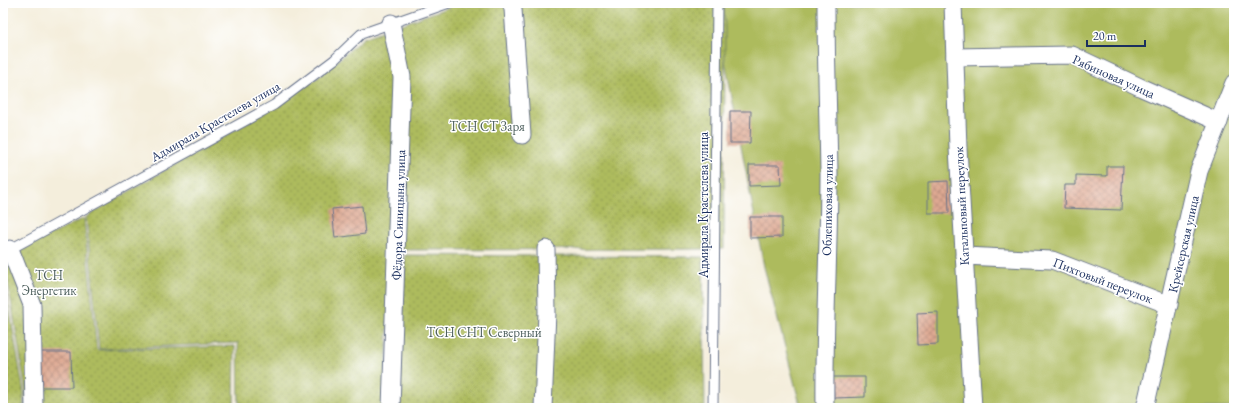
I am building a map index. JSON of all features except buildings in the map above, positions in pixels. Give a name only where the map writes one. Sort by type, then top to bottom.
[{"type":"street","points":[[512,3],[522,135]]},
{"type":"street","name":"Облепиховая улица","points":[[825,408],[824,355],[829,173],[826,3]]},
{"type":"street","name":"Катальповый переулок","points":[[953,3],[958,148],[974,408]]},
{"type":"street","name":"Фёдора Синицына улица","points":[[391,23],[402,77],[391,408]]},
{"type":"street","name":"Рябиновая улица","points":[[955,57],[1072,55],[1219,122]]},
{"type":"street","name":"Крейсерская улица","points":[[1145,408],[1199,171],[1234,83]]},
{"type":"street","points":[[543,408],[547,312],[546,249]]},
{"type":"street","points":[[6,251],[32,306],[32,407]]},
{"type":"street","name":"Пихтовый переулок","points":[[964,256],[1052,260],[1169,306]]},
{"type":"lane","name":"Адмирала Крастелева улица","points":[[6,251],[274,105],[334,60],[361,34],[449,3]]},
{"type":"lane","name":"Адмирала Крастелева улица","points":[[713,408],[717,3]]},
{"type":"green space","name":"ТСН СТ Заря","points":[[460,3],[724,3],[724,249],[391,250],[385,408],[239,408],[238,343],[99,349],[86,217],[222,138],[320,76],[363,38]]},
{"type":"green space","points":[[714,3],[1234,3],[1234,408],[801,408],[764,267]]},
{"type":"green space","name":"ТСН Энергетик","points":[[84,218],[97,350],[235,346],[234,408],[25,408],[26,392],[4,259]]},
{"type":"green space","name":"ТСН СНТ Северный","points":[[405,255],[703,257],[705,408],[400,408]]},
{"type":"green space","points":[[3,272],[24,393],[23,408],[3,408]]}]
